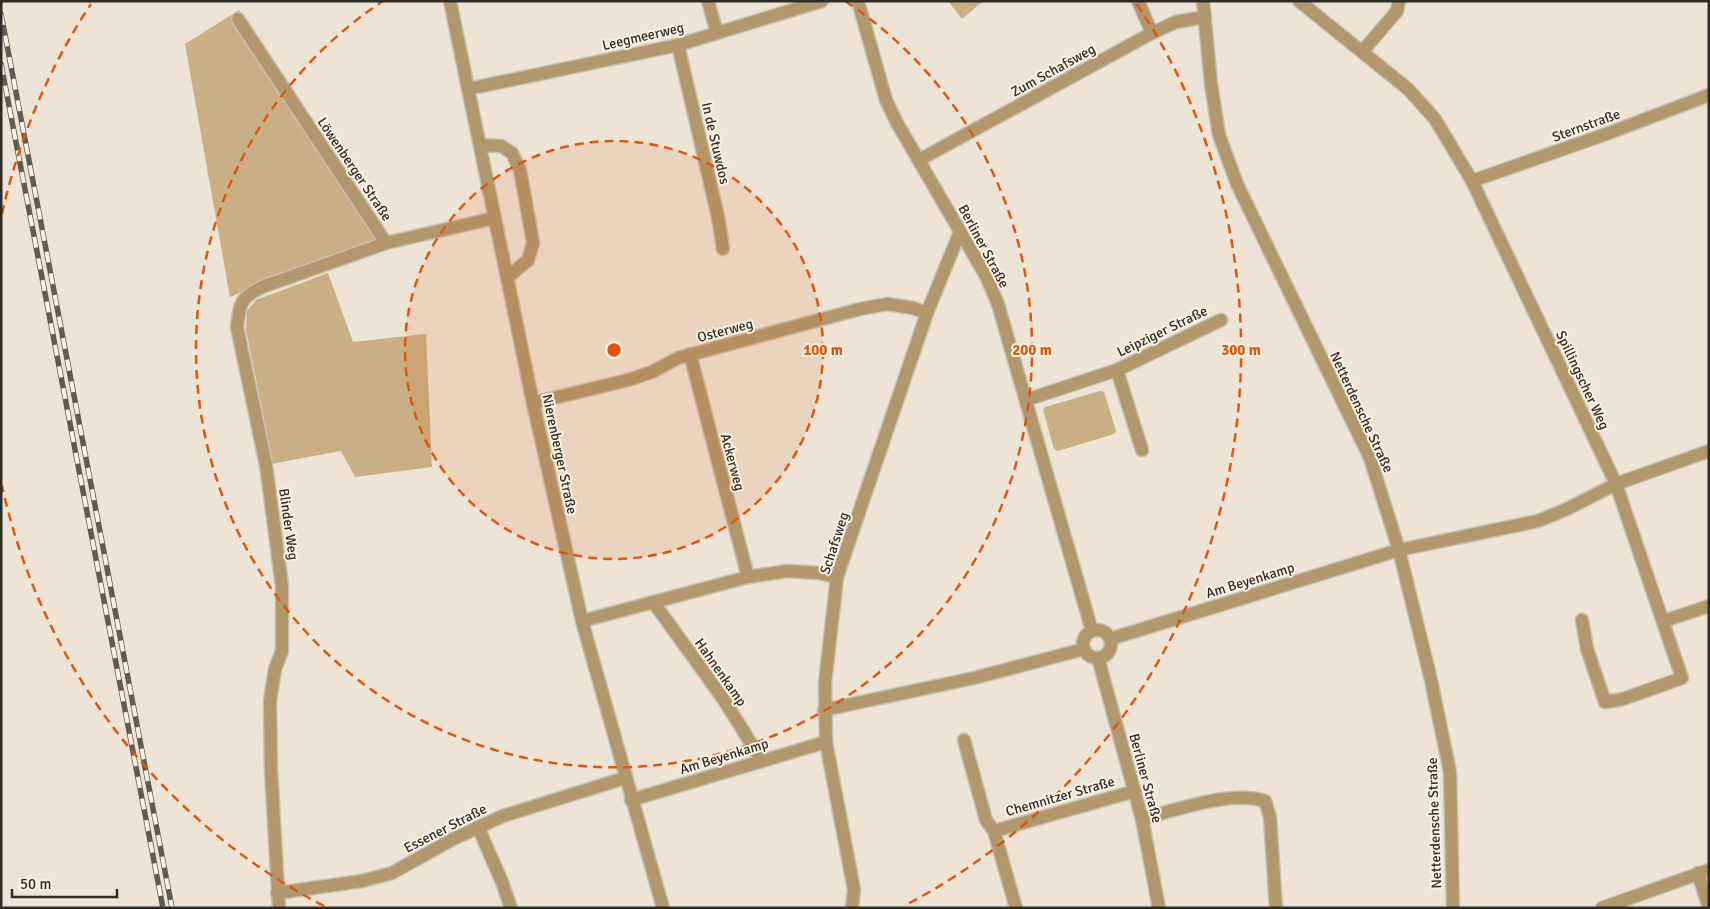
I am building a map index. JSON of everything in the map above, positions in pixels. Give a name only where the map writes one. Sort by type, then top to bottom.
[{"type":"street","name":"Nierenberger Straße","points":[[450,1],[533,403],[582,621],[662,908]]},
{"type":"street","points":[[708,1],[717,33]]},
{"type":"street","name":"Leegmeerweg","points":[[468,89],[678,45],[822,1]]},
{"type":"street","name":"Berliner Straße","points":[[858,1],[886,100],[918,160],[986,276],[998,304],[1092,631]]},
{"type":"street","points":[[1138,1],[1152,33]]},
{"type":"street","name":"Netterdensche Straße","points":[[1203,1],[1211,84],[1219,135],[1237,184],[1370,458],[1399,550],[1431,680],[1450,772],[1452,908]]},
{"type":"street","name":"Spillingscher Weg","points":[[1299,1],[1408,89],[1435,119],[1472,180],[1616,484],[1682,678],[1623,699],[1605,702],[1587,649],[1582,620]]},
{"type":"street","points":[[1362,52],[1397,11],[1399,1]]},
{"type":"street","name":"Zum Schafsweg","points":[[918,160],[1152,33],[1176,22],[1205,17]]},
{"type":"street","name":"Löwenberger Straße","points":[[238,19],[386,243],[495,218]]},
{"type":"street","name":"In de Stuwdos","points":[[678,45],[718,218],[723,249]]},
{"type":"street","name":"Sternstraße","points":[[1472,180],[1609,133],[1709,95]]},
{"type":"street","points":[[480,144],[501,146],[512,153],[520,170],[534,243],[528,260],[507,278]]},
{"type":"street","name":"Schafsweg","points":[[852,908],[854,890],[826,742],[824,710],[826,674],[838,577],[927,313],[960,232]]},
{"type":"street","name":"Blinder Weg","points":[[279,908],[271,770],[270,701],[275,669],[282,651],[282,586],[267,472],[237,327],[240,305],[249,294],[262,287],[386,243]]},
{"type":"street","name":"Osterweg","points":[[533,403],[628,380],[652,372],[670,361],[690,354],[860,309],[887,304],[913,308],[927,313]]},
{"type":"street","name":"Leipziger Straße","points":[[1026,400],[1117,370],[1221,320]]},
{"type":"street","name":"Ackerweg","points":[[690,354],[748,577]]},
{"type":"street","name":"Leipziger Straße","points":[[1117,370],[1142,450]]},
{"type":"street","name":"Am Beyenkamp","points":[[1110,639],[1399,550],[1538,521],[1567,509],[1616,484],[1709,451]]},
{"type":"street","points":[[582,621],[748,577],[787,571],[818,573],[838,577]]},
{"type":"street","name":"Hahnenkamp","points":[[654,603],[724,700],[762,761]]},
{"type":"street","points":[[1664,621],[1709,606]]},
{"type":"street","points":[[1092,631],[1104,632],[1110,639],[1111,645],[1106,655],[1098,658],[1091,656],[1084,649],[1085,639],[1092,631]]},
{"type":"street","points":[[824,710],[974,678],[1084,649]]},
{"type":"street","name":"Berliner Straße","points":[[1098,658],[1142,819],[1159,908]]},
{"type":"street","name":"Chemnitzer Straße","points":[[964,740],[986,820],[994,831],[1016,908]]},
{"type":"street","name":"Am Beyenkamp","points":[[631,800],[826,742]]},
{"type":"street","name":"Essener Straße","points":[[277,893],[362,881],[392,873],[478,827],[503,816],[625,778]]},
{"type":"street","name":"Chemnitzer Straße","points":[[994,831],[1135,791]]},
{"type":"street","points":[[1142,819],[1221,800],[1256,798],[1265,801],[1270,818],[1276,908]]},
{"type":"street","points":[[478,827],[511,908]]},
{"type":"street","points":[[1602,908],[1704,872],[1708,908]]},
{"type":"shaded area","points":[[948,1],[983,1],[962,19]]},
{"type":"shaded area","points":[[239,10],[378,238],[230,297],[185,44]]},
{"type":"shaded area","points":[[328,273],[353,342],[426,334],[432,467],[355,477],[341,451],[271,464],[269,444],[246,330],[247,311],[256,300]]},
{"type":"shaded area","points":[[1100,391],[1104,392],[1116,431],[1114,434],[1058,451],[1054,449],[1043,410],[1045,407]]},
{"type":"railway","points":[[1,14],[172,908]]},
{"type":"railway","points":[[1,64],[163,908]]}]
